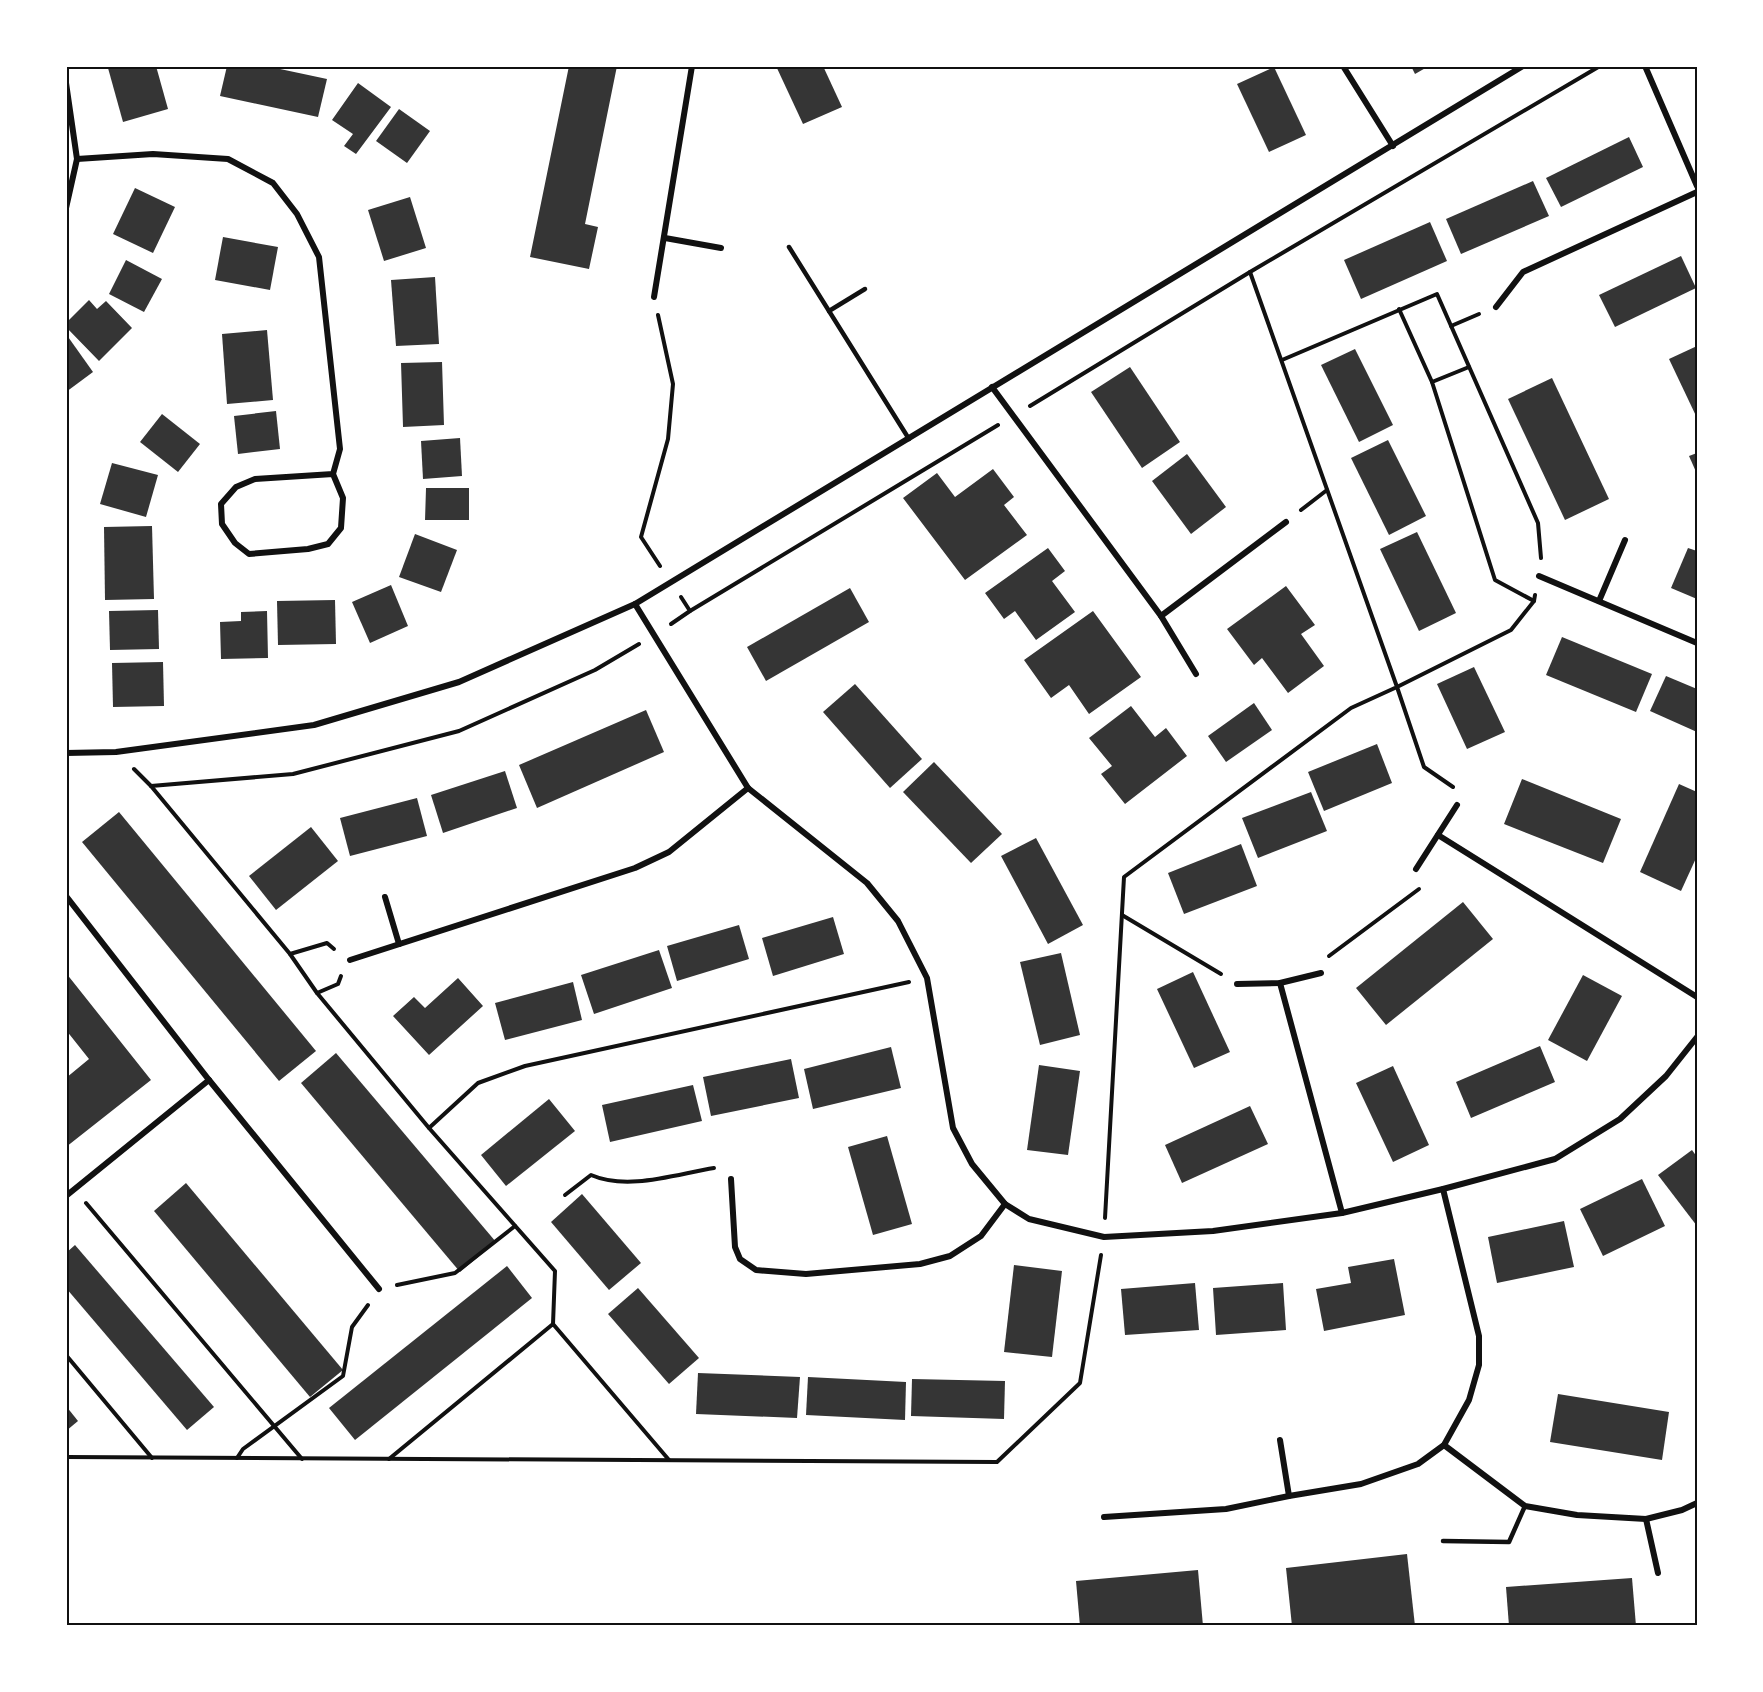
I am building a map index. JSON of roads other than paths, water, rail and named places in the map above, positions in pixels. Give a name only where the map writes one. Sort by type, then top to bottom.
[{"type":"street","points":[[654,297],[692,66]]},
{"type":"street","points":[[1343,66],[1393,146]]},
{"type":"street","points":[[66,753],[116,752],[314,725],[459,682],[636,604],[1523,66]]},
{"type":"street","points":[[1645,66],[1697,186]]},
{"type":"street","points":[[66,82],[77,159],[66,208]]},
{"type":"street","points":[[77,159],[153,154],[228,159],[273,183],[297,214],[320,257],[340,449],[333,474],[344,498],[341,528],[328,544],[308,549],[249,554],[235,543],[222,524],[221,504],[236,487],[255,479],[333,474]]},
{"type":"street","points":[[1496,307],[1523,272],[1697,192]]},
{"type":"street","points":[[665,238],[722,248]]},
{"type":"street","points":[[992,387],[1161,616],[1196,674]]},
{"type":"street","points":[[1161,616],[1286,522]]},
{"type":"street","points":[[1599,601],[1625,540]]},
{"type":"street","points":[[1539,576],[1697,643]]},
{"type":"street","points":[[636,604],[748,788],[867,884],[898,921],[927,978],[953,1128],[972,1164],[1005,1204],[1029,1219],[1104,1237],[1214,1231],[1342,1213],[1555,1159],[1620,1119],[1666,1076],[1697,1037]]},
{"type":"street","points":[[350,960],[634,868],[669,852],[748,788]]},
{"type":"street","points":[[1416,869],[1457,806]]},
{"type":"street","points":[[1438,835],[1697,997]]},
{"type":"street","points":[[66,896],[209,1080],[379,1289]]},
{"type":"street","points":[[385,897],[399,944]]},
{"type":"street","points":[[1237,984],[1280,983],[1320,973]]},
{"type":"street","points":[[1280,983],[1342,1213]]},
{"type":"street","points":[[66,1196],[209,1080]]},
{"type":"street","points":[[731,1179],[735,1247],[741,1259],[756,1270],[806,1274],[920,1263],[950,1256],[981,1236],[1005,1204]]},
{"type":"street","points":[[1104,1517],[1226,1509],[1361,1484],[1418,1464],[1444,1445],[1469,1400],[1479,1365],[1479,1336],[1443,1189]]},
{"type":"street","points":[[1280,1440],[1289,1496]]},
{"type":"street","points":[[1444,1445],[1525,1506],[1577,1515],[1646,1519],[1682,1510],[1697,1503]]},
{"type":"street","points":[[1646,1519],[1658,1573]]},
{"type":"lane","points":[[789,247],[909,439]]},
{"type":"lane","points":[[829,311],[865,289]]},
{"type":"lane","points":[[1443,1541],[1509,1542],[1525,1506]]}]
